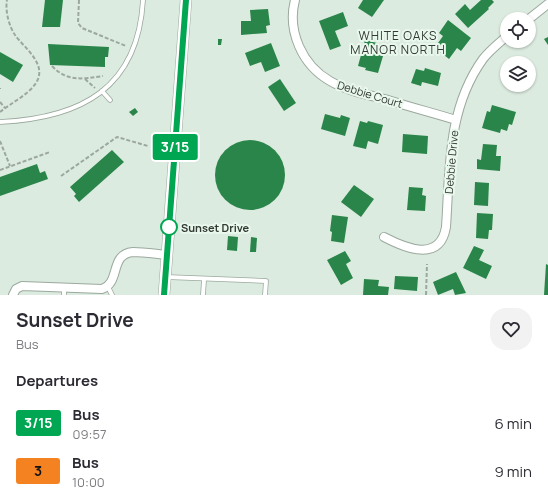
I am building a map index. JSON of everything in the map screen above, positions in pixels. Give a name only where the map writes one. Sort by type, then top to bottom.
[{"type":"main road","points":[[164,295],[186,0]]},
{"type":"street","name":"Debbie Court","points":[[295,0],[293,18],[297,44],[309,63],[319,74],[343,88],[456,120]]},
{"type":"street","points":[[536,13],[548,4]]},
{"type":"street","name":"Debbie Drive","points":[[384,237],[401,246],[422,250],[433,247],[443,240],[446,227],[453,131],[460,103],[472,76],[484,58],[500,43]]},
{"type":"street","points":[[13,295],[16,289],[22,286],[64,292],[97,290],[108,287],[113,281],[117,261],[124,255],[133,252],[167,255]]},
{"type":"lane","points":[[0,122],[28,120],[63,111],[90,100],[102,91],[120,74],[131,54],[140,24],[142,0]]},
{"type":"lane","points":[[102,91],[110,100]]},
{"type":"lane","points":[[165,277],[204,280],[266,281],[265,295]]},
{"type":"lane","points":[[203,295],[204,280]]},
{"type":"lane","points":[[108,287],[112,295]]},
{"type":"path","points":[[0,112],[30,88],[36,82],[38,75],[35,60],[11,28],[6,9],[7,0]]},
{"type":"path","points":[[79,0],[78,22],[82,28],[126,45],[127,49]]},
{"type":"path","points":[[52,66],[61,74],[69,77],[85,79],[103,76]]},
{"type":"path","points":[[85,79],[94,88],[98,88]]},
{"type":"path","points":[[0,102],[5,108]]},
{"type":"path","points":[[61,176],[117,137],[148,146]]},
{"type":"path","points":[[0,141],[10,166]]},
{"type":"path","points":[[0,170],[50,152]]},
{"type":"path","points":[[426,295],[427,264]]},
{"type":"building","points":[[45,0],[63,0],[60,27],[42,27]]},
{"type":"building","points":[[363,0],[384,0],[372,17],[358,8]]},
{"type":"building","points":[[481,0],[492,0],[494,2],[488,8],[489,9],[468,28],[455,14],[465,4],[470,10]]},
{"type":"building","points":[[268,9],[270,25],[266,26],[267,33],[241,35],[241,21],[251,21],[250,10]]},
{"type":"building","points":[[343,12],[348,26],[335,31],[341,46],[330,50],[319,21]]},
{"type":"building","points":[[448,20],[471,38],[461,51],[457,48],[449,59],[439,51],[443,46],[438,43],[443,36],[439,33]]},
{"type":"building","points":[[548,37],[548,45],[544,39]]},
{"type":"building","points":[[218,39],[222,39],[221,45],[218,45]]},
{"type":"building","points":[[365,40],[377,43],[374,54],[383,56],[378,73],[365,70],[366,68],[358,66]]},
{"type":"building","points":[[271,43],[280,66],[265,72],[261,62],[250,66],[245,53]]},
{"type":"building","points":[[48,44],[109,47],[108,57],[105,57],[105,67],[50,65]]},
{"type":"building","points":[[0,52],[23,65],[13,82],[0,74]]},
{"type":"building","points":[[425,68],[441,73],[438,86],[422,82],[421,86],[411,83],[416,69],[424,71]]},
{"type":"building","points":[[280,79],[296,103],[284,111],[268,87]]},
{"type":"building","points":[[492,105],[516,112],[512,125],[509,124],[507,131],[501,129],[500,133],[482,128],[487,111],[490,112]]},
{"type":"building","points":[[135,108],[138,112],[133,116],[129,112]]},
{"type":"building","points":[[325,114],[340,118],[341,115],[350,118],[345,136],[321,129]]},
{"type":"building","points":[[360,121],[367,123],[368,121],[383,125],[378,144],[368,141],[366,149],[353,146]]},
{"type":"building","points":[[403,134],[428,136],[427,154],[402,152]]},
{"type":"building","points":[[250,140],[269,146],[279,156],[285,175],[279,194],[269,204],[250,210],[231,204],[221,194],[215,175],[221,156],[231,146]]},
{"type":"building","points":[[483,144],[497,145],[496,156],[501,156],[500,171],[477,169],[477,159],[481,160]]},
{"type":"building","points":[[112,150],[124,162],[79,202],[74,196],[76,194],[70,187]]},
{"type":"building","points":[[37,164],[40,173],[45,171],[48,179],[0,196],[0,177]]},
{"type":"building","points":[[475,182],[489,183],[488,206],[474,205]]},
{"type":"building","points":[[354,185],[374,199],[361,217],[341,202]]},
{"type":"building","points":[[409,187],[423,188],[422,195],[426,196],[425,211],[407,210]]},
{"type":"building","points":[[477,213],[493,214],[492,230],[489,230],[488,239],[476,238]]},
{"type":"building","points":[[332,215],[348,217],[344,243],[331,241],[332,232],[330,231]]},
{"type":"building","points":[[228,236],[238,237],[237,251],[227,250]]},
{"type":"building","points":[[251,237],[257,238],[256,252],[250,252]]},
{"type":"building","points":[[474,246],[484,250],[479,260],[492,266],[486,279],[463,268]]},
{"type":"building","points":[[345,251],[351,261],[346,264],[353,278],[341,285],[327,260]]},
{"type":"building","points":[[546,264],[548,265],[548,295],[544,295]]},
{"type":"building","points":[[456,272],[466,293],[455,295],[453,289],[438,295],[433,282]]},
{"type":"building","points":[[395,276],[418,277],[417,291],[394,289]]},
{"type":"building","points":[[364,279],[379,280],[378,286],[389,287],[388,295],[363,295]]},
{"type":"bus line","name":"3/15","points":[[164,295],[186,0]]},
{"type":"place","name":"Sunset Drive","points":[[169,227]]},
{"type":"district","name":"WHITE OAKS MANOR NORTH","points":[[398,42]]}]
